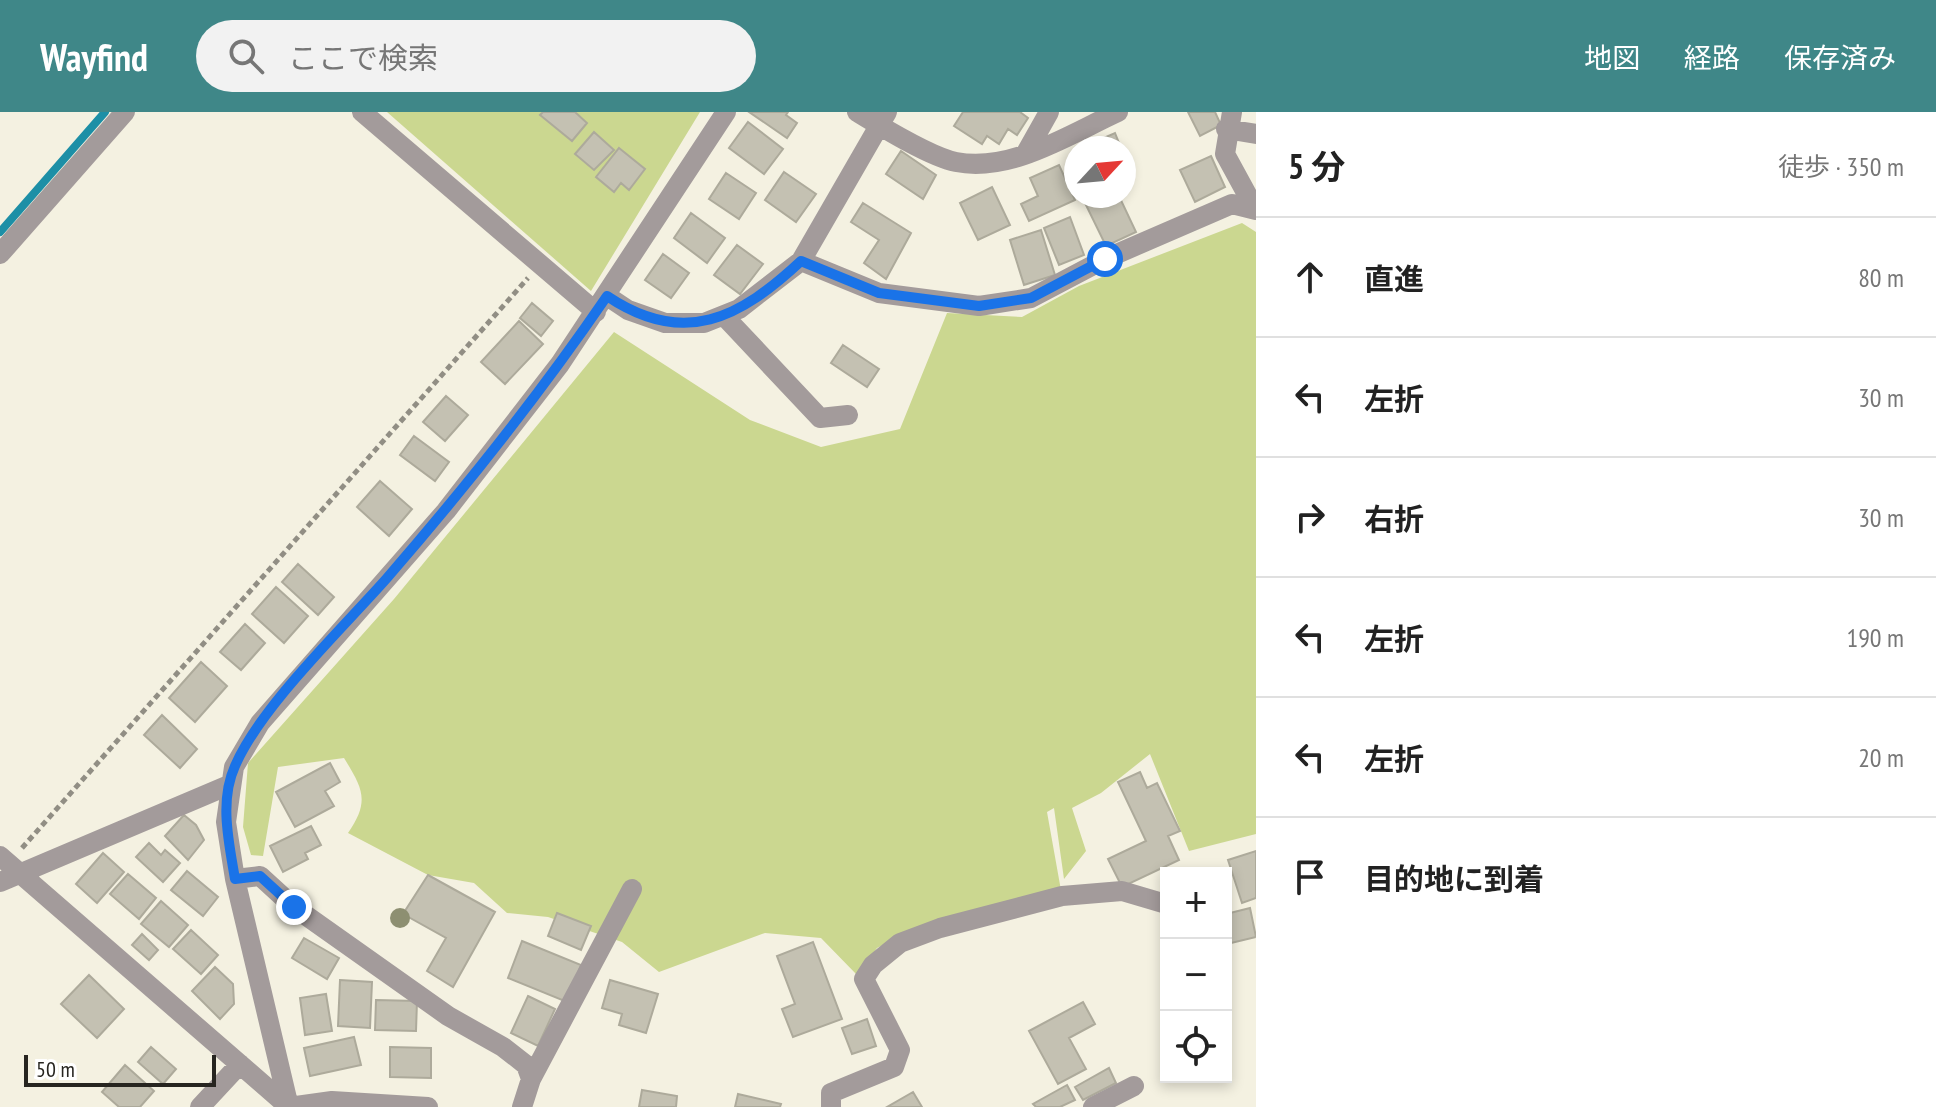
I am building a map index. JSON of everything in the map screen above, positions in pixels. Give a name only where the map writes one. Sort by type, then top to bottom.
[{"type":"street","points":[[0,254],[125,112]]},
{"type":"street","points":[[362,112],[539,266],[602,304],[665,323],[704,323],[725,317],[801,261],[883,119]]},
{"type":"street","points":[[289,1107],[235,879],[226,822],[234,767],[260,723],[446,511],[602,304],[726,112]]},
{"type":"street","points":[[857,112],[883,119],[955,162],[1001,162],[1118,112]]},
{"type":"street","points":[[1026,153],[1049,112]]},
{"type":"street","points":[[1255,210],[1225,154],[1229,121],[1256,134]]},
{"type":"street","points":[[801,261],[879,293],[979,306],[1031,298],[1105,259],[1232,204],[1255,210]]},
{"type":"street","points":[[725,317],[820,418],[848,415]]},
{"type":"street","points":[[229,785],[7,869],[289,1107],[332,1101],[428,1107]]},
{"type":"street","points":[[235,879],[260,876],[294,907],[448,1016],[503,1047],[526,1065],[531,1079]]},
{"type":"street","points":[[522,1107],[531,1079],[632,889]]},
{"type":"street","points":[[831,1107],[831,1093],[894,1067],[900,1050],[864,979],[873,965],[900,943],[940,928],[1062,896],[1122,891],[1160,902]]},
{"type":"street","points":[[200,1107],[240,1064]]},
{"type":"street","points":[[1093,1107],[1134,1086]]},
{"type":"path","points":[[7,869],[539,266]]},
{"type":"green space","points":[[387,112],[700,112],[591,291]]},
{"type":"green space","points":[[1242,223],[1256,232],[1256,834],[1189,851],[1150,754],[1101,793],[1072,808],[1086,851],[1064,879],[1054,808],[1047,812],[1062,896],[920,926],[877,948],[857,975],[821,938],[765,933],[659,972],[622,942],[548,917],[507,913],[474,883],[428,875],[348,833],[359,812],[361,795],[356,778],[344,758],[278,767],[263,856],[251,855],[243,827],[248,763],[394,599],[614,332],[750,420],[821,447],[900,429],[947,313],[1022,317],[1079,286]]},
{"type":"building","points":[[543,112],[575,112],[587,123],[572,141],[540,115]]},
{"type":"building","points":[[749,112],[788,112],[786,115],[797,123],[787,138]]},
{"type":"building","points":[[963,112],[1020,112],[1028,118],[1017,135],[1008,129],[999,144],[987,136],[982,144],[954,126]]},
{"type":"building","points":[[1188,112],[1215,112],[1221,125],[1200,136]]},
{"type":"building","points":[[748,122],[783,149],[764,174],[729,148]]},
{"type":"building","points":[[594,132],[614,150],[594,170],[575,154]]},
{"type":"building","points":[[619,148],[645,169],[629,190],[621,183],[614,192],[596,177]]},
{"type":"building","points":[[901,151],[936,175],[923,199],[886,174]]},
{"type":"building","points":[[1211,156],[1225,187],[1195,202],[1180,170]]},
{"type":"building","points":[[1059,165],[1064,176],[1064,205],[1029,221],[1021,204],[1038,196],[1030,178]]},
{"type":"building","points":[[784,172],[816,194],[796,222],[765,200]]},
{"type":"building","points":[[726,173],[756,193],[739,219],[709,199]]},
{"type":"building","points":[[992,187],[1010,225],[978,240],[960,203]]},
{"type":"building","points":[[863,203],[911,233],[886,279],[864,263],[879,240],[851,222]]},
{"type":"building","points":[[1087,208],[1125,208],[1136,232],[1106,246]]},
{"type":"building","points":[[691,213],[725,238],[707,263],[674,238]]},
{"type":"building","points":[[1070,217],[1084,255],[1059,265],[1044,228]]},
{"type":"building","points":[[1041,230],[1055,275],[1024,285],[1010,240]]},
{"type":"building","points":[[737,245],[763,264],[740,294],[714,275]]},
{"type":"building","points":[[663,254],[689,273],[671,298],[645,280]]},
{"type":"building","points":[[532,303],[553,321],[541,336],[520,318]]},
{"type":"building","points":[[519,321],[543,344],[505,384],[481,362]]},
{"type":"building","points":[[843,345],[879,369],[867,387],[831,363]]},
{"type":"building","points":[[446,396],[468,415],[445,441],[423,422]]},
{"type":"building","points":[[414,436],[449,462],[435,481],[400,455]]},
{"type":"building","points":[[380,481],[412,509],[389,536],[357,507]]},
{"type":"building","points":[[298,564],[334,597],[318,615],[282,582]]},
{"type":"building","points":[[276,587],[308,616],[284,643],[252,614]]},
{"type":"building","points":[[245,624],[265,643],[241,670],[220,652]]},
{"type":"building","points":[[201,662],[227,686],[195,722],[169,698]]},
{"type":"building","points":[[162,715],[197,749],[180,768],[144,735]]},
{"type":"building","points":[[330,763],[340,782],[325,791],[334,806],[295,827],[276,792]]},
{"type":"building","points":[[1140,772],[1147,788],[1157,783],[1180,831],[1168,836],[1179,860],[1122,887],[1108,859],[1146,841],[1118,782]]},
{"type":"building","points":[[184,815],[196,825],[204,840],[188,860],[165,836]]},
{"type":"building","points":[[311,826],[321,845],[305,853],[308,859],[283,872],[270,846]]},
{"type":"building","points":[[149,843],[161,855],[165,850],[180,863],[163,882],[136,857]]},
{"type":"building","points":[[1256,851],[1256,898],[1242,903],[1228,860]]},
{"type":"building","points":[[103,853],[124,872],[97,903],[76,884]]},
{"type":"building","points":[[187,871],[218,897],[203,916],[171,890]]},
{"type":"building","points":[[128,874],[156,898],[139,919],[110,894]]},
{"type":"building","points":[[428,875],[495,912],[453,987],[427,971],[446,938],[403,914]]},
{"type":"building","points":[[161,901],[188,925],[169,947],[141,924]]},
{"type":"building","points":[[1250,908],[1256,937],[1232,943],[1232,912]]},
{"type":"building","points":[[557,913],[591,926],[581,950],[548,936]]},
{"type":"building","points":[[191,930],[218,955],[201,974],[173,949]]},
{"type":"building","points":[[142,934],[158,950],[149,960],[132,945]]},
{"type":"building","points":[[304,938],[339,958],[327,979],[292,958]]},
{"type":"building","points":[[522,941],[581,965],[567,1002],[508,978]]},
{"type":"building","points":[[813,942],[842,1019],[793,1037],[782,1009],[795,1004],[777,956]]},
{"type":"building","points":[[215,967],[233,984],[234,1004],[220,1019],[192,991]]},
{"type":"building","points":[[89,975],[124,1009],[97,1038],[61,1004]]},
{"type":"building","points":[[340,980],[372,982],[370,1028],[338,1026]]},
{"type":"building","points":[[610,980],[658,994],[646,1033],[619,1025],[622,1014],[602,1008]]},
{"type":"building","points":[[326,994],[332,1031],[305,1035],[300,998]]},
{"type":"building","points":[[528,996],[555,1009],[538,1046],[511,1033]]},
{"type":"building","points":[[376,1000],[417,1001],[416,1031],[375,1030]]},
{"type":"building","points":[[1083,1002],[1095,1024],[1069,1038],[1086,1069],[1058,1084],[1029,1031]]},
{"type":"building","points":[[867,1019],[876,1046],[852,1054],[842,1028]]},
{"type":"building","points":[[354,1037],[361,1065],[310,1076],[304,1048]]},
{"type":"building","points":[[151,1047],[176,1069],[163,1084],[138,1062]]},
{"type":"building","points":[[390,1047],[431,1048],[431,1078],[390,1077]]},
{"type":"building","points":[[125,1065],[154,1091],[140,1107],[119,1107],[102,1092]]},
{"type":"building","points":[[1109,1068],[1116,1083],[1083,1100],[1075,1087]]},
{"type":"building","points":[[1067,1085],[1075,1100],[1060,1107],[1036,1107],[1033,1104]]},
{"type":"building","points":[[642,1090],[677,1096],[676,1107],[639,1107]]},
{"type":"building","points":[[913,1092],[922,1107],[887,1107]]},
{"type":"building","points":[[738,1094],[781,1104],[780,1107],[735,1107]]},
{"type":"waterway","points":[[0,232],[105,112]]},
{"type":"route","points":[[294,907],[260,876],[235,879],[226,822],[234,767],[260,723],[446,511],[560,364],[607,296],[628,310],[665,323],[704,323],[739,309],[801,261],[879,293],[979,306],[1031,298],[1105,259]]}]
